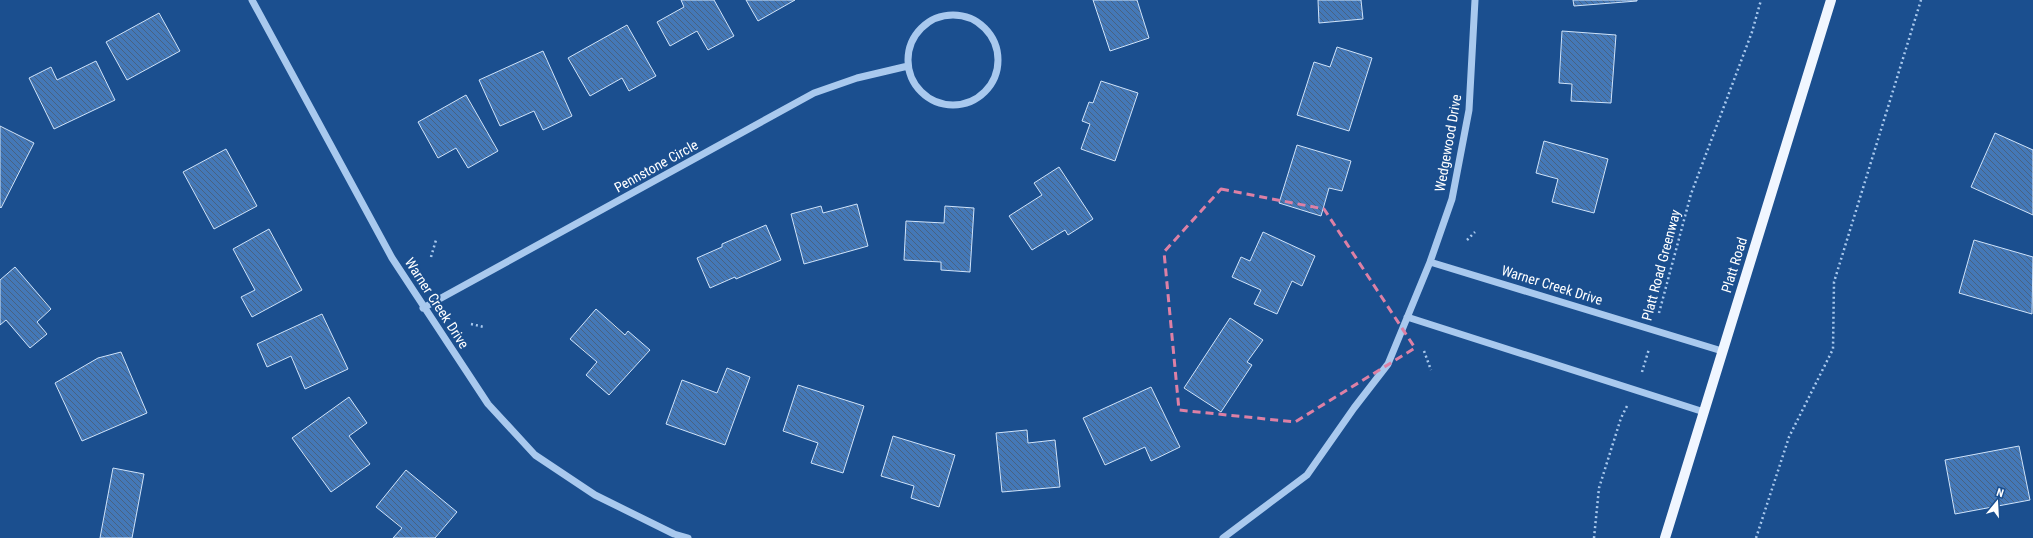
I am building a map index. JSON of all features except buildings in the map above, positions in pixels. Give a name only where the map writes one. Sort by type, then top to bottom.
[{"type":"main road","name":"Platt Road","points":[[1665,538],[1831,0]]},
{"type":"street","name":"Warner Creek Drive","points":[[252,0],[392,258],[423,308],[488,404],[536,455],[595,494],[673,536],[688,538]]},
{"type":"street","name":"Wedgewood Drive","points":[[1430,262],[1452,198],[1469,110],[1475,0]]},
{"type":"street","points":[[946,16],[964,16],[980,24],[992,38],[997,54],[996,72],[988,88],[975,99],[959,105],[942,104],[925,96],[914,83],[908,66],[909,49],[916,33],[930,21],[946,16]]},
{"type":"street","name":"Pennstone Circle","points":[[423,308],[814,93],[857,78],[908,66]]},
{"type":"street","name":"Warner Creek Drive","points":[[1430,262],[1722,351]]},
{"type":"street","points":[[1223,538],[1306,475],[1354,408],[1388,364],[1430,262]]},
{"type":"street","points":[[1407,317],[1704,412]]},
{"type":"path","name":"Platt Road Greenway","points":[[1594,538],[1599,488],[1621,418],[1636,390],[1655,330],[1690,194],[1752,32],[1761,0]]},
{"type":"path","points":[[1756,538],[1789,437],[1833,349],[1834,282],[1921,0]]},
{"type":"path","points":[[1467,240],[1475,232]]},
{"type":"path","points":[[431,257],[436,240]]},
{"type":"path","points":[[471,324],[484,327]]},
{"type":"path","points":[[1424,351],[1430,370]]},
{"type":"highlighted area","points":[[1221,189],[1324,209],[1415,348],[1295,422],[1179,410],[1164,252]]}]
